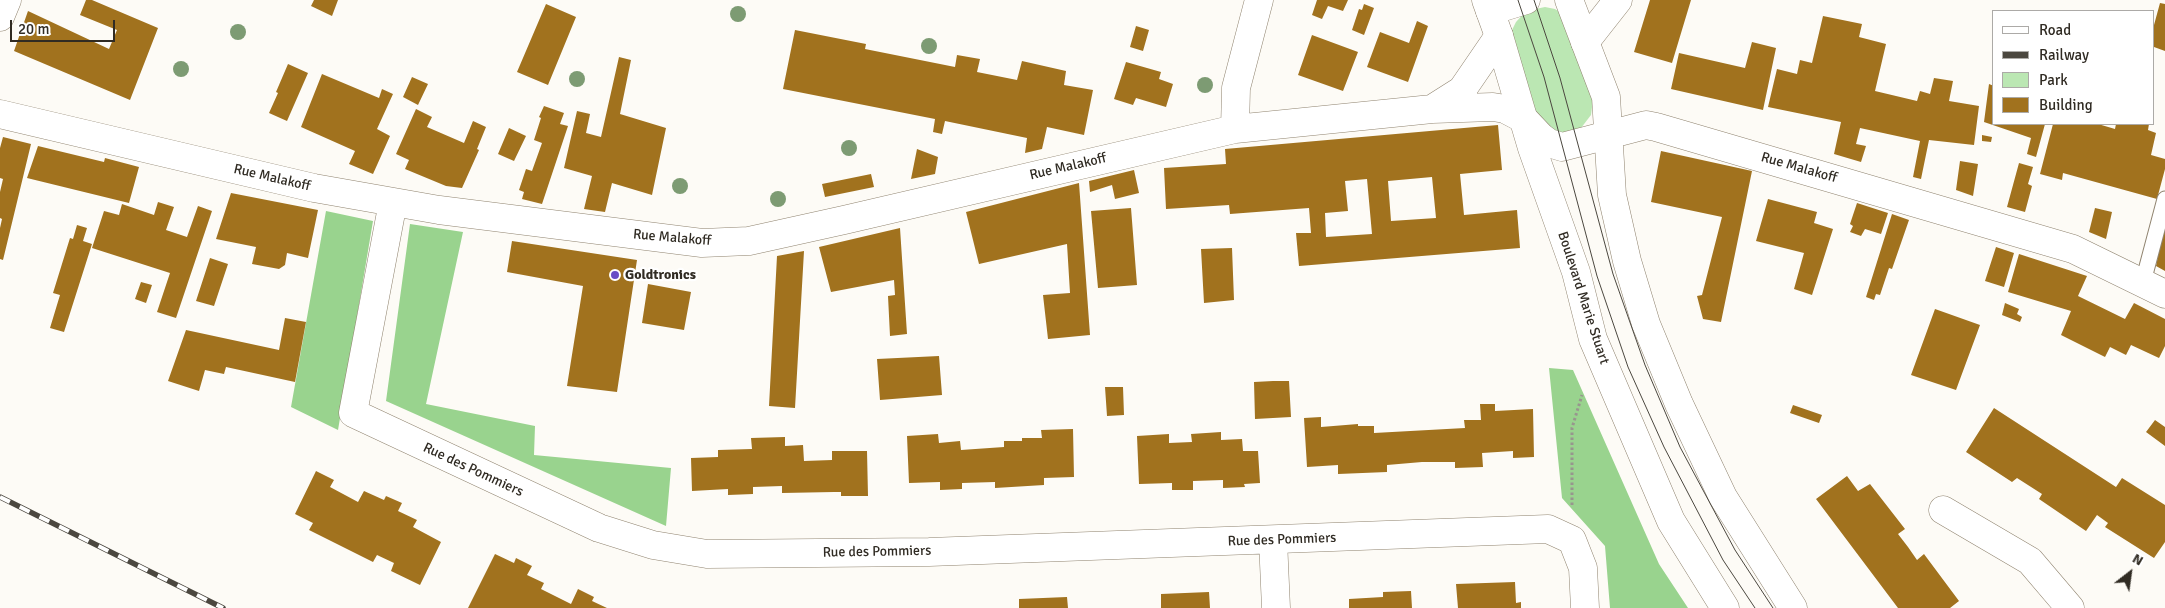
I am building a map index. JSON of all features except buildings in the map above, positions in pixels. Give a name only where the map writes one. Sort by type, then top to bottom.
[{"type":"street","points":[[0,17],[7,0]]},
{"type":"street","points":[[1235,129],[1236,88],[1259,0]]},
{"type":"street","points":[[1488,5],[1526,0]]},
{"type":"street","points":[[1569,0],[1606,97],[1612,195],[1627,261],[1646,324],[1679,404],[1723,497],[1793,608]]},
{"type":"street","points":[[1585,42],[1618,0]]},
{"type":"street","name":"Boulevard Marie Stuart","points":[[1488,5],[1576,272],[1593,339],[1671,521],[1725,608]]},
{"type":"street","name":"Rue Malakoff","points":[[1432,109],[1462,90],[1499,36]]},
{"type":"street","name":"Rue Malakoff","points":[[0,114],[314,188],[440,210],[702,243],[749,240],[844,220],[1235,129],[1432,109],[1493,107],[1505,109],[1524,119],[1549,143],[1562,147],[1646,125],[1656,127],[2073,249],[2154,288]]},
{"type":"street","name":"Rue des Pommiers","points":[[394,202],[353,413],[599,528],[653,545],[706,554],[929,552],[1548,528],[1572,540]]},
{"type":"street","points":[[1942,510],[2030,560],[2070,608]]},
{"type":"street","points":[[1273,540],[1276,608]]},
{"type":"street","points":[[1572,540],[1583,568],[1585,608]]},
{"type":"lane","points":[[2154,288],[2165,200]]},
{"type":"path","points":[[1572,540],[1572,428],[1583,392]]},
{"type":"green space","points":[[1545,7],[1555,9],[1564,15],[1593,99],[1591,115],[1581,128],[1566,132],[1549,132],[1535,116],[1511,32],[1516,22],[1526,11]]},
{"type":"green space","points":[[326,211],[373,221],[338,430],[291,407]]},
{"type":"green space","points":[[410,224],[463,232],[426,404],[535,426],[534,455],[671,468],[666,526],[386,401]]},
{"type":"green space","points":[[1549,368],[1573,370],[1659,564],[1688,608],[1610,608],[1605,546],[1562,498]]},
{"type":"tram line","points":[[1518,0],[1544,77],[1597,276],[1628,367],[1664,447],[1723,560],[1755,608]]},
{"type":"tram line","points":[[1534,0],[1560,78],[1613,274],[1645,365],[1680,447],[1735,550],[1773,608]]},
{"type":"railway","points":[[0,497],[223,608]]},
{"type":"place","name":"Goldtronics","points":[[615,275]]}]
